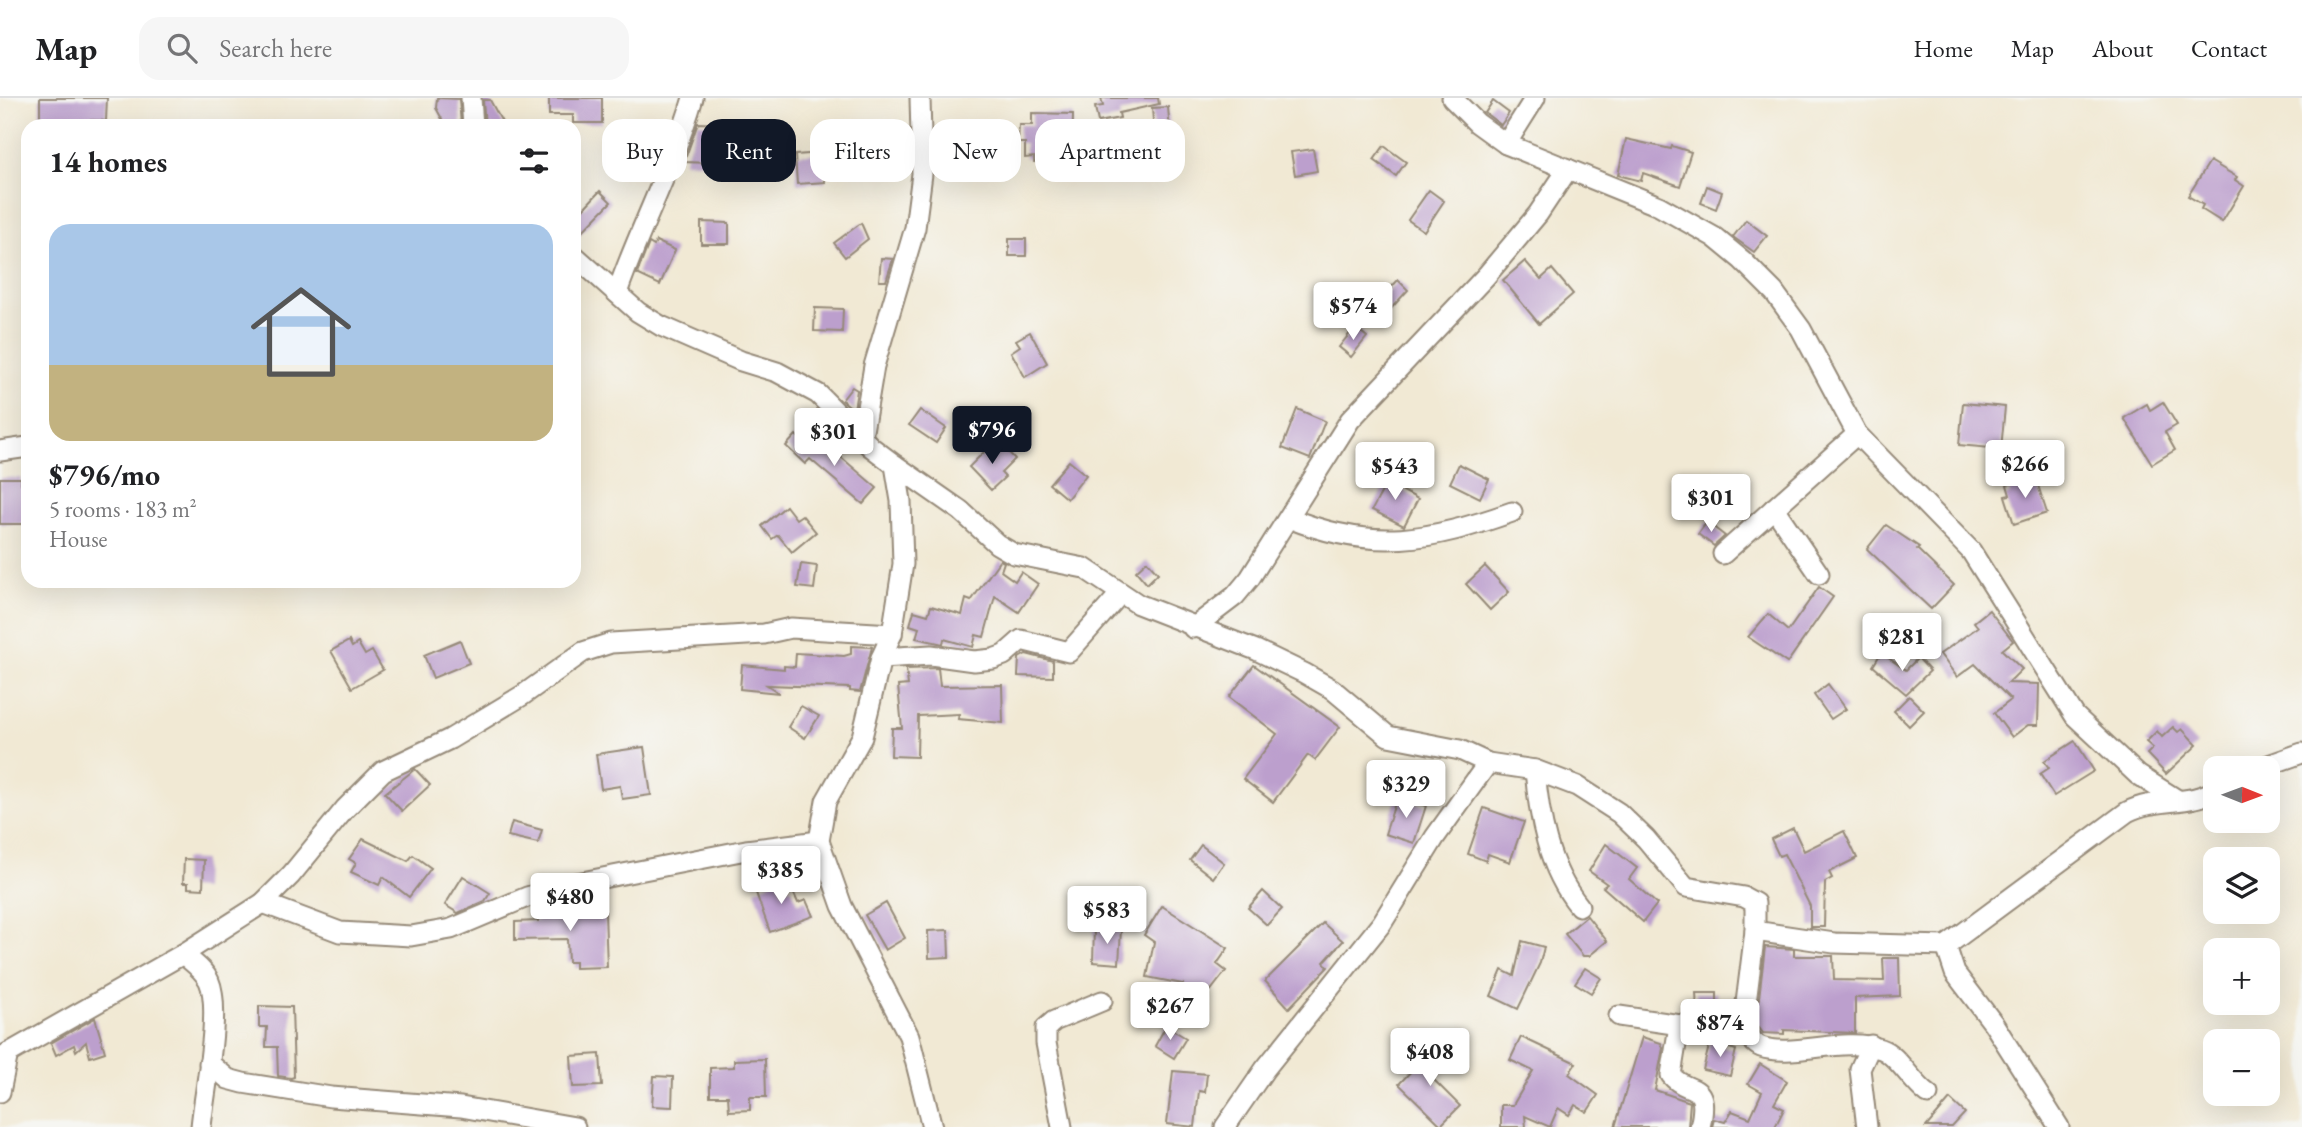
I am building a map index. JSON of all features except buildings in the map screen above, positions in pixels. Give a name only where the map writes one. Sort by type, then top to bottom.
[{"type":"street","points":[[471,98],[472,119]]},
{"type":"street","points":[[617,293],[633,247],[662,188],[693,98]]},
{"type":"street","points":[[862,437],[874,366],[894,309],[916,218],[922,174],[920,98]]},
{"type":"street","points":[[1452,98],[1477,123],[1506,144],[1659,206],[1714,237],[1742,260],[1774,292],[1801,329],[1857,434],[1971,551],[2075,716],[2138,775],[2176,799]]},
{"type":"street","points":[[1506,144],[1535,98]]},
{"type":"street","points":[[1193,628],[1235,596],[1289,518],[1350,420],[1486,276],[1538,214],[1567,169]]},
{"type":"street","points":[[581,261],[638,312],[661,326],[741,361],[777,372],[818,394],[895,465],[1014,554],[1084,568],[1120,594],[1193,628],[1256,650],[1304,673],[1332,689],[1388,736],[1460,750],[1488,763],[1535,770],[1577,786],[1619,813],[1646,839],[1686,887],[1744,897],[1755,903],[1755,931],[1743,1027]]},
{"type":"street","points":[[1723,554],[1857,434]]},
{"type":"street","points":[[0,451],[21,448]]},
{"type":"street","points":[[895,465],[901,501],[903,564],[892,634],[881,658],[862,737],[826,801],[819,841],[842,906],[909,1037],[932,1127]]},
{"type":"street","points":[[1774,508],[1819,573]]},
{"type":"street","points":[[1289,518],[1328,534],[1413,540],[1457,532],[1512,512]]},
{"type":"street","points":[[881,658],[931,655],[983,660],[1004,655],[1021,640],[1069,652],[1120,594]]},
{"type":"street","points":[[0,1093],[4,1056],[183,954],[263,903],[345,809],[383,771],[450,739],[523,695],[590,648],[622,642],[764,634],[791,628],[892,634]]},
{"type":"street","points":[[2280,759],[2302,753]]},
{"type":"street","points":[[1225,1127],[1265,1069],[1382,923],[1435,837],[1488,763]]},
{"type":"street","points":[[1535,770],[1538,800],[1558,876],[1579,906]]},
{"type":"street","points":[[1755,931],[1834,943],[1946,946],[2127,812],[2143,804],[2203,798]]},
{"type":"street","points":[[263,903],[340,932],[411,936],[451,929],[527,897],[577,883],[746,850],[819,841]]},
{"type":"street","points":[[1946,946],[1955,973],[1993,1023],[2059,1127]]},
{"type":"street","points":[[183,954],[199,967],[210,982],[213,1013],[201,1127]]},
{"type":"street","points":[[1062,1127],[1046,1043],[1046,1028],[1054,1021],[1102,1001]]},
{"type":"street","points":[[1619,1016],[1679,1026],[1743,1027],[1760,1046],[1777,1049],[1851,1043],[1871,1045],[1886,1050],[1917,1086],[1928,1094]]},
{"type":"street","points":[[1679,1026],[1671,1075],[1698,1093],[1704,1109],[1700,1127]]},
{"type":"street","points":[[1867,1127],[1860,1069],[1871,1045]]},
{"type":"street","points":[[209,1063],[228,1079],[243,1083],[331,1097],[461,1107],[575,1127]]}]
